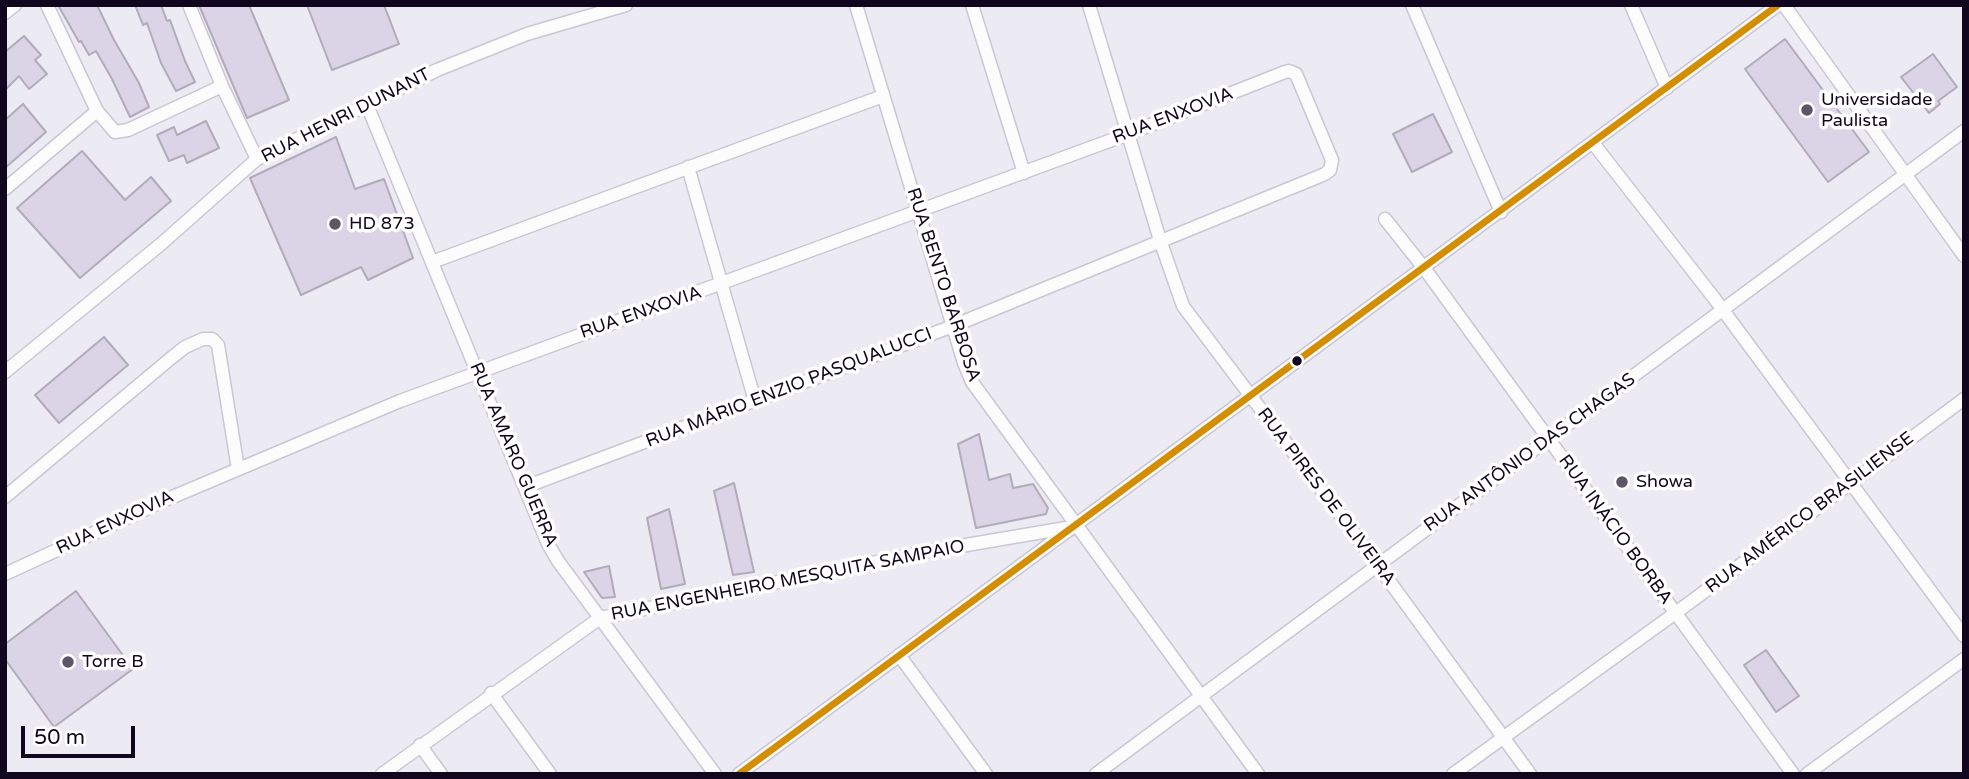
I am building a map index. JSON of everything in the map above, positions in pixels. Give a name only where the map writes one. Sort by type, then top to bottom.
[{"type":"street","points":[[5,13],[15,5]]},
{"type":"street","points":[[47,5],[97,111],[111,129],[121,132],[222,86]]},
{"type":"street","points":[[189,5],[222,86],[257,159]]},
{"type":"street","name":"RUA HENRI DUNANT","points":[[5,372],[161,244],[257,159],[437,70],[580,11],[626,5]]},
{"type":"street","name":"RUA BENTO BARBOSA","points":[[856,5],[972,382],[1258,774]]},
{"type":"street","points":[[972,5],[1024,173]]},
{"type":"street","name":"RUA PIRES DE OLIVEIRA","points":[[1089,5],[1160,240],[1183,306],[1378,565],[1530,774]]},
{"type":"street","points":[[1412,5],[1501,212]]},
{"type":"street","points":[[1631,5],[1667,88]]},
{"type":"street","points":[[739,774],[1778,5]]},
{"type":"street","points":[[1784,5],[1964,256]]},
{"type":"street","name":"RUA ENXOVIA","points":[[5,574],[170,498],[400,401],[1128,135],[1285,72],[1296,74],[1332,160],[1330,170],[1325,174]]},
{"type":"street","points":[[432,262],[883,96]]},
{"type":"street","name":"RUA AMARO GUERRA","points":[[367,104],[552,551],[715,774]]},
{"type":"street","points":[[5,188],[97,111]]},
{"type":"street","name":"RUA ANTÔNIO DAS CHAGAS","points":[[1096,774],[1964,131]]},
{"type":"street","points":[[1593,143],[1852,481],[1964,636]]},
{"type":"street","points":[[688,167],[755,401]]},
{"type":"street","name":"RUA MÁRIO ENZIO PASQUALUCCI","points":[[525,487],[953,326],[1325,174]]},
{"type":"street","name":"RUA INÁCIO BORBA","points":[[1385,219],[1424,268],[1793,774]]},
{"type":"street","points":[[5,497],[185,347],[208,338],[218,345],[238,469]]},
{"type":"street","name":"RUA AMÉRICO BRASILIENSE","points":[[1453,774],[1964,399]]},
{"type":"street","name":"RUA ENGENHEIRO MESQUITA SAMPAIO","points":[[382,774],[491,693],[600,618],[931,551],[1075,526]]},
{"type":"street","points":[[899,655],[986,774]]},
{"type":"street","points":[[1807,774],[1964,659]]},
{"type":"street","points":[[491,693],[550,774]]},
{"type":"street","points":[[420,745],[441,774]]},
{"type":"building","points":[[58,5],[97,5],[149,107],[130,117],[96,51],[89,55]]},
{"type":"building","points":[[135,5],[161,5],[167,21],[170,20],[195,82],[176,91],[161,63],[147,23],[143,25]]},
{"type":"building","points":[[199,5],[249,5],[289,100],[247,118]]},
{"type":"building","points":[[307,5],[384,5],[399,44],[332,70]]},
{"type":"building","points":[[24,36],[41,55],[35,60],[47,74],[29,89],[19,76],[5,90],[5,52]]},
{"type":"building","name":"Universidade Paulista","points":[[1785,39],[1869,152],[1828,182],[1745,69]]},
{"type":"building","points":[[1933,54],[1957,87],[1938,101],[1940,104],[1929,113],[1901,77]]},
{"type":"building","points":[[23,104],[46,132],[5,168],[5,120]]},
{"type":"building","points":[[1433,114],[1452,152],[1412,172],[1393,134]]},
{"type":"building","points":[[206,121],[219,148],[187,163],[184,155],[169,161],[157,135],[174,127],[177,135]]},
{"type":"building","name":"HD 873","points":[[336,137],[355,189],[384,179],[413,258],[368,280],[361,267],[301,295],[250,178]]},
{"type":"building","points":[[82,151],[125,200],[151,177],[171,201],[80,278],[17,208]]},
{"type":"building","points":[[104,337],[128,365],[59,423],[35,395]]},
{"type":"building","points":[[979,434],[989,480],[1010,474],[1013,488],[1033,484],[1048,508],[1046,514],[976,528],[958,444]]},
{"type":"building","points":[[734,483],[754,572],[733,575],[714,491]]},
{"type":"building","points":[[669,509],[685,584],[661,589],[647,518]]},
{"type":"building","points":[[609,566],[615,597],[602,598],[584,572]]},
{"type":"building","name":"Torre B","points":[[76,591],[133,669],[54,727],[5,659],[5,644]]},
{"type":"building","points":[[1766,650],[1799,696],[1776,712],[1744,665]]},
{"type":"transit line","points":[[739,774],[1778,5]]},
{"type":"place","name":"Universidade Paulista","points":[[1807,110]]},
{"type":"place","name":"HD 873","points":[[335,224]]},
{"type":"place","name":"Showa","points":[[1622,482]]},
{"type":"place","name":"Torre B","points":[[68,662]]}]
